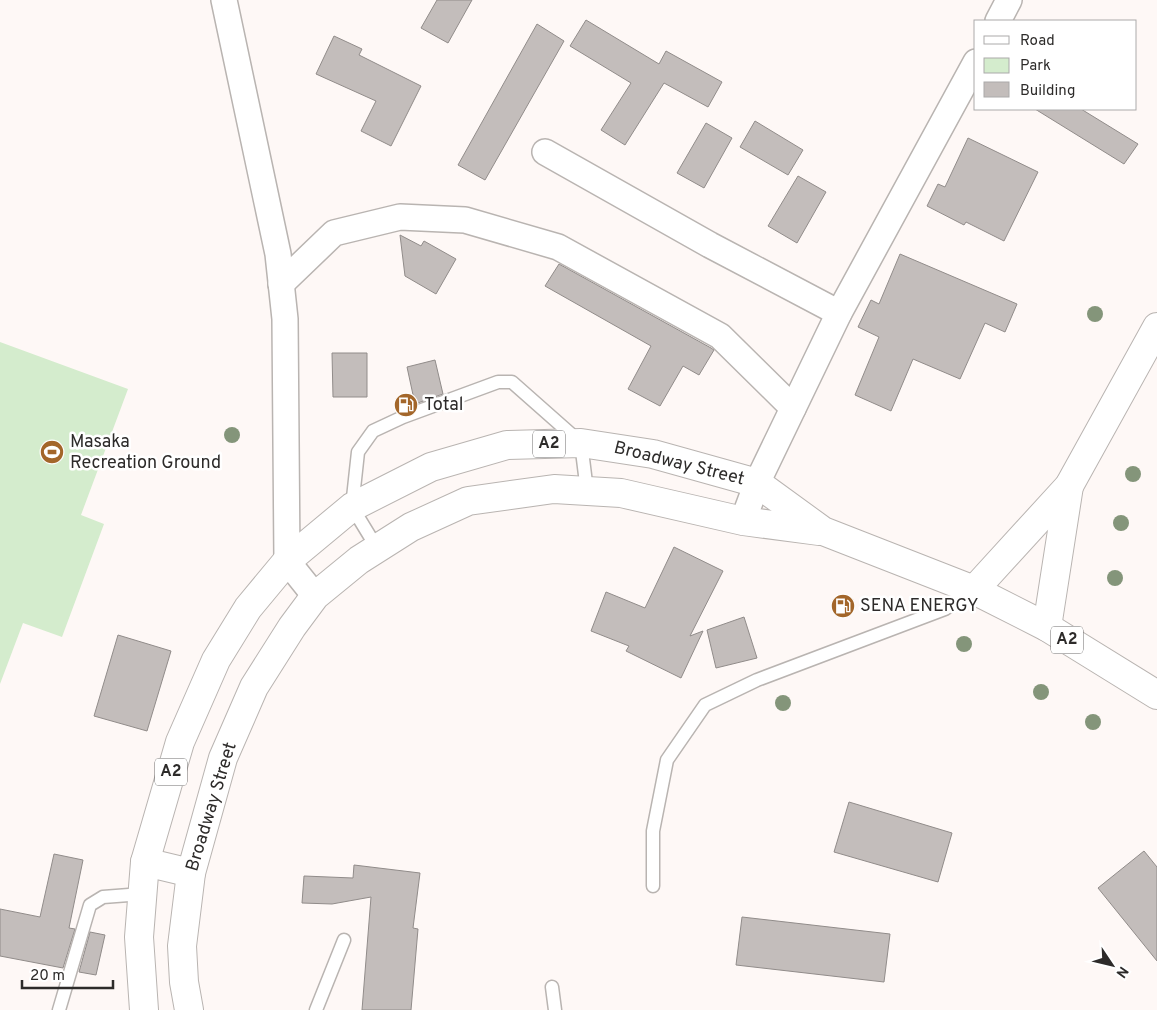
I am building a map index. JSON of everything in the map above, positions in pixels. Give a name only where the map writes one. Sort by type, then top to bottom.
[{"type":"main road","points":[[974,590],[1069,486],[1157,327]]},
{"type":"main road","name":"Broadway Street","points":[[144,1010],[139,937],[144,862],[180,742],[216,660],[248,608],[288,561],[352,507],[431,467],[507,445],[581,442],[653,454],[756,483],[823,531]]},
{"type":"main road","points":[[1047,628],[1069,486]]},
{"type":"main road","name":"Broadway Street","points":[[189,1010],[184,982],[182,946],[191,873],[223,758],[254,687],[292,626],[315,596],[359,560],[411,527],[468,501],[554,489],[621,493],[743,520],[823,531],[974,590]]},
{"type":"main road","name":"A2","points":[[974,590],[1047,628],[1157,695]]},
{"type":"main road","points":[[144,862],[191,873]]},
{"type":"street","points":[[224,0],[278,254],[285,328],[288,561],[315,596]]},
{"type":"street","points":[[999,20],[1009,0]]},
{"type":"street","points":[[743,520],[756,483],[839,313],[974,66]]},
{"type":"street","points":[[546,152],[710,245],[839,313]]},
{"type":"street","points":[[281,284],[334,233],[400,217],[465,220],[558,248],[720,336],[793,408]]},
{"type":"lane","points":[[377,548],[352,507],[358,452],[373,431],[403,417],[498,382],[512,382],[581,442],[587,491]]},
{"type":"lane","points":[[653,886],[653,831],[667,760],[705,705],[757,680],[945,609],[974,590]]},
{"type":"lane","points":[[59,1010],[90,905],[103,897],[142,894]]},
{"type":"lane","points":[[316,1010],[344,940]]},
{"type":"lane","points":[[552,987],[555,1010]]},
{"type":"green space","name":"Masaka Recreation Ground","points":[[0,342],[128,389],[81,515],[104,524],[62,637],[23,623],[0,684]]},
{"type":"building","points":[[437,0],[472,0],[448,43],[421,28]]},
{"type":"building","points":[[586,20],[659,64],[666,51],[722,82],[708,107],[664,83],[625,145],[601,130],[631,83],[570,46]]},
{"type":"building","points":[[537,24],[564,41],[485,180],[458,165]]},
{"type":"building","points":[[334,36],[362,49],[359,55],[421,86],[391,146],[361,131],[376,101],[316,74]]},
{"type":"building","points":[[1037,110],[1083,110],[1138,144],[1124,164]]},
{"type":"building","points":[[755,121],[803,150],[788,175],[740,147]]},
{"type":"building","points":[[706,123],[732,138],[704,188],[677,173]]},
{"type":"building","points":[[968,138],[1038,172],[1004,241],[966,222],[964,225],[927,206],[938,184],[945,187]]},
{"type":"building","points":[[798,176],[826,192],[797,243],[768,226]]},
{"type":"building","points":[[400,235],[421,246],[424,241],[456,259],[436,294],[405,276]]},
{"type":"building","points":[[900,254],[1017,304],[1005,332],[985,323],[960,379],[913,359],[891,411],[855,395],[879,337],[858,327],[871,300],[879,304]]},
{"type":"building","points":[[559,264],[714,350],[699,375],[683,366],[660,406],[628,389],[651,346],[545,286]]},
{"type":"building","points":[[332,353],[367,353],[367,397],[333,397]]},
{"type":"building","points":[[435,360],[443,394],[415,404],[407,367]]},
{"type":"building","points":[[674,547],[723,571],[690,636],[703,631],[681,678],[626,651],[629,646],[591,631],[606,592],[645,608]]},
{"type":"building","points":[[744,617],[757,658],[716,668],[707,630]]},
{"type":"building","points":[[118,635],[171,651],[147,731],[94,716]]},
{"type":"building","points":[[849,802],[952,833],[938,882],[834,852]]},
{"type":"building","points":[[1144,851],[1157,867],[1157,961],[1098,888]]},
{"type":"building","points":[[54,854],[83,860],[69,928],[75,929],[63,968],[0,956],[0,909],[40,917]]},
{"type":"building","points":[[354,865],[420,873],[413,928],[418,929],[411,1010],[362,1010],[371,897],[332,904],[302,903],[304,876],[353,878]]},
{"type":"building","points":[[742,917],[890,934],[884,982],[736,965]]},
{"type":"building","points":[[90,932],[105,935],[96,975],[79,972]]},
{"type":"place","name":"Total","points":[[406,405]]},
{"type":"place","name":"Masaka Recreation Ground","points":[[52,452]]},
{"type":"place","name":"SENA ENERGY","points":[[843,606]]}]
